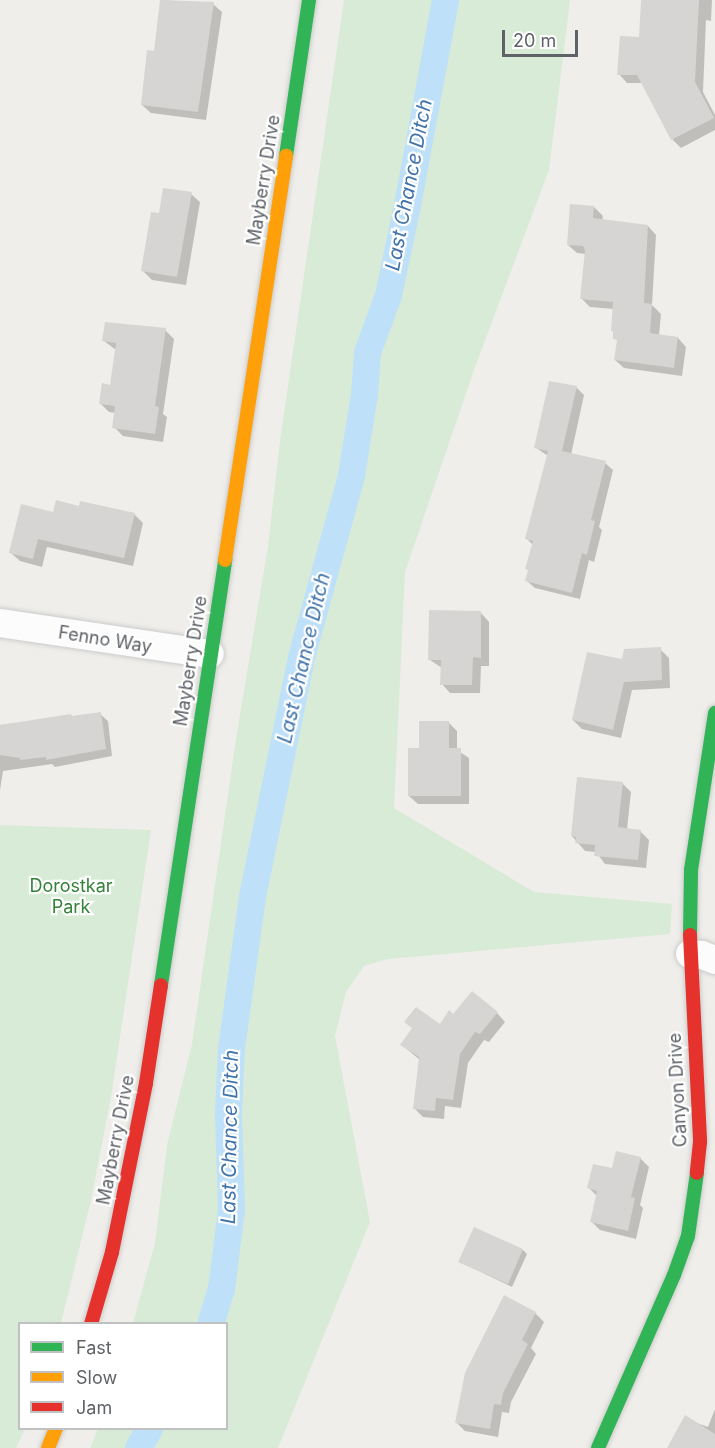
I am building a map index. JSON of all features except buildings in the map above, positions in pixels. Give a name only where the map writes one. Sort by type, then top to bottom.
[{"type":"main road","name":"Mayberry Drive","points":[[91,1322],[112,1252],[146,1083],[309,0]]},
{"type":"main road","name":"Canyon Drive","points":[[598,1448],[674,1275],[688,1236],[695,1201],[700,1142],[702,957],[691,870],[715,713]]},
{"type":"main road","points":[[48,1448],[55,1430]]},
{"type":"street","name":"Fenno Way","points":[[0,623],[210,654]]},
{"type":"green space","points":[[344,0],[570,0],[549,170],[474,370],[405,572],[394,808],[534,892],[672,904],[670,934],[388,959],[364,966],[346,992],[335,1036],[370,1222],[278,1448],[90,1448],[98,1430],[228,1430],[228,1322],[133,1322],[155,1243],[167,1145],[192,1044],[236,739],[268,546],[280,441]]},
{"type":"green space","name":"Dorostkar Park","points":[[0,825],[151,830],[111,1097],[91,1200],[61,1322],[18,1322],[18,1430],[25,1430],[16,1448],[0,1448]]},
{"type":"waterway","name":"Last Chance Ditch","points":[[211,1322],[221,1289],[231,1209],[228,1112],[231,1048],[252,896],[301,657],[351,475],[364,394],[367,352],[388,295],[445,0]]},
{"type":"waterway","name":"Last Chance Ditch","points":[[138,1448],[148,1430]]},
{"type":"traffic: fast","points":[[286,156],[309,0]]},
{"type":"traffic: fast","points":[[161,985],[225,560]]},
{"type":"traffic: fast","points":[[690,935],[691,870],[715,713]]},
{"type":"traffic: fast","points":[[598,1448],[674,1275],[688,1236],[697,1173]]},
{"type":"traffic: slow","points":[[225,560],[286,156]]},
{"type":"traffic: slow","points":[[48,1448],[55,1430]]},
{"type":"traffic: jam","points":[[690,935],[700,1142],[697,1173]]},
{"type":"traffic: jam","points":[[92,1322],[112,1252],[146,1083],[161,985]]}]
